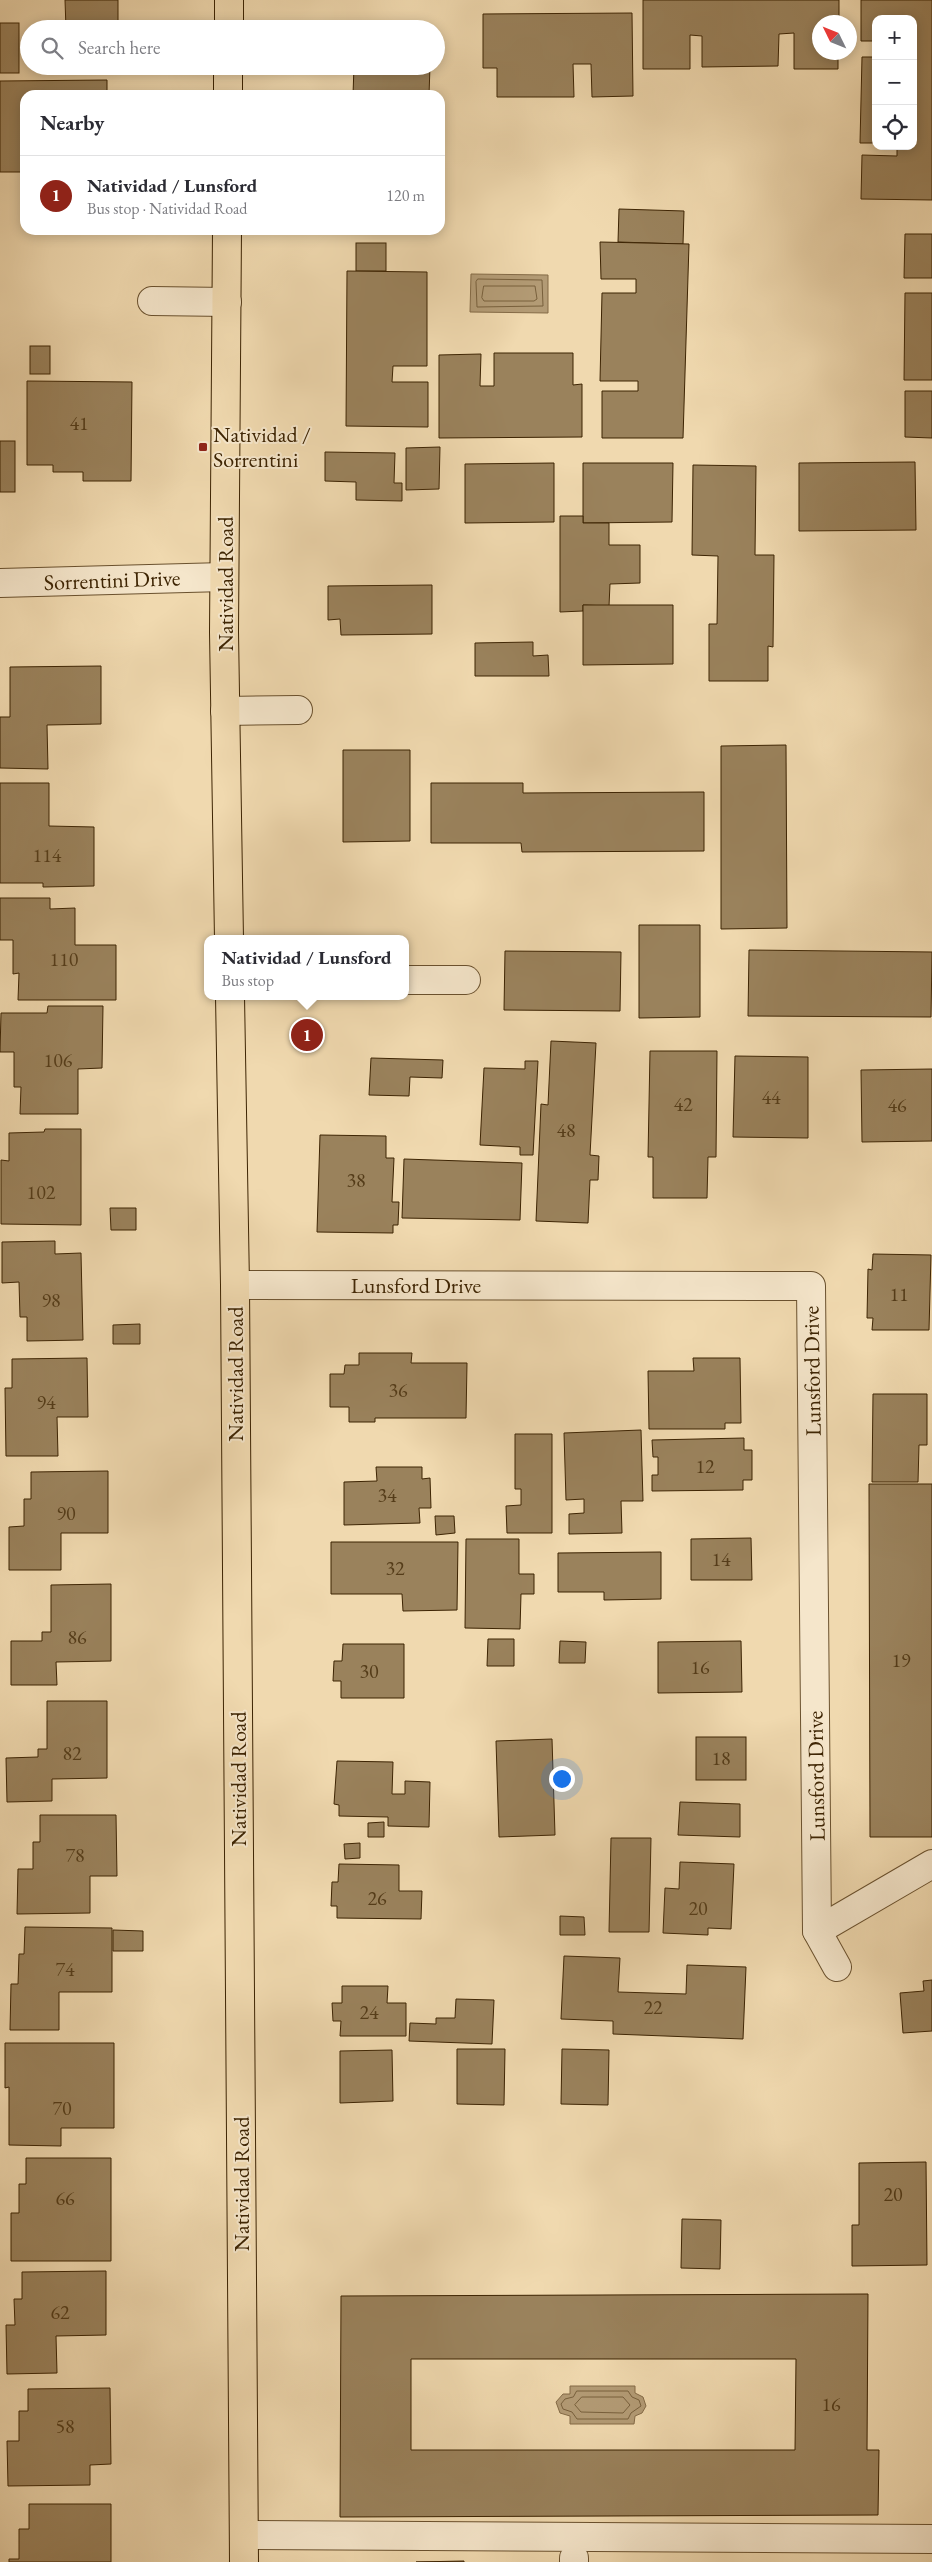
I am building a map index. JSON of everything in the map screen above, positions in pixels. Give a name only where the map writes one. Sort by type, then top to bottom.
[{"type":"main road","points":[[228,20],[229,0]]},
{"type":"main road","points":[[228,75],[228,90]]},
{"type":"main road","name":"Natividad Road","points":[[227,235],[228,302],[224,577],[229,935]]},
{"type":"main road","name":"Natividad Road","points":[[230,1000],[235,1285],[244,2562]]},
{"type":"street","points":[[152,301],[228,302]]},
{"type":"street","name":"Sorrentini Drive","points":[[0,583],[224,577]]},
{"type":"street","points":[[225,711],[298,710]]},
{"type":"street","points":[[409,980],[466,980]]},
{"type":"street","name":"Lunsford Drive","points":[[235,1285],[811,1286],[817,1932]]},
{"type":"street","points":[[838,1967],[817,1932],[932,1864]]},
{"type":"street","points":[[244,2535],[932,2538]]},
{"type":"water","points":[[471,274],[548,275],[548,313],[470,312]]},
{"type":"water","points":[[570,2386],[635,2386],[635,2393],[643,2397],[646,2406],[642,2413],[635,2416],[634,2424],[570,2424],[570,2416],[560,2413],[556,2402],[563,2394],[570,2394]]},
{"type":"building","points":[[65,0],[118,0],[118,20],[66,20]]},
{"type":"building","points":[[643,0],[839,0],[839,15],[812,15],[812,60],[838,60],[838,69],[794,69],[794,33],[779,34],[778,66],[702,67],[702,36],[690,35],[690,69],[643,69]]},
{"type":"building","points":[[861,0],[932,0],[932,200],[861,199],[862,155],[897,156],[897,150],[917,150],[917,15],[872,15],[872,41],[861,41]]},
{"type":"building","points":[[632,13],[633,96],[592,97],[591,64],[573,64],[574,97],[497,97],[497,68],[483,68],[483,14]]},
{"type":"building","points":[[0,23],[19,23],[19,73],[0,73]]},
{"type":"building","points":[[862,57],[872,57],[872,143],[860,143]]},
{"type":"building","points":[[354,75],[430,75],[429,90],[353,90]]},
{"type":"building","points":[[107,80],[107,90],[20,90],[20,172],[0,172],[0,81]]},
{"type":"building","points":[[619,209],[684,211],[683,244],[618,242]]},
{"type":"building","points":[[905,234],[932,234],[932,278],[904,278]]},
{"type":"building","points":[[600,242],[689,244],[683,438],[602,438],[602,391],[638,391],[638,381],[600,381],[602,293],[636,293],[636,279],[601,279]]},
{"type":"building","points":[[356,243],[386,243],[386,271],[356,271]]},
{"type":"building","points":[[347,271],[427,272],[427,366],[393,366],[392,382],[428,382],[428,427],[346,426]]},
{"type":"building","points":[[905,293],[932,293],[932,380],[904,380]]},
{"type":"building","points":[[30,346],[50,346],[50,374],[30,374]]},
{"type":"building","points":[[494,353],[573,353],[573,385],[582,384],[582,437],[439,438],[439,355],[481,354],[480,386],[494,386]]},
{"type":"building","points":[[27,381],[132,382],[131,481],[83,481],[83,472],[53,472],[53,465],[27,465]]},
{"type":"building","points":[[905,391],[932,391],[932,438],[905,437]]},
{"type":"building","points":[[0,441],[15,441],[15,492],[0,492]]},
{"type":"building","points":[[440,447],[439,489],[406,490],[406,448]]},
{"type":"building","points":[[325,452],[395,453],[394,483],[402,483],[402,501],[356,500],[356,482],[325,481]]},
{"type":"building","points":[[915,462],[916,530],[799,531],[799,463]]},
{"type":"building","points":[[554,463],[554,522],[465,523],[465,464]]},
{"type":"building","points":[[583,463],[673,463],[672,522],[583,523]]},
{"type":"building","points":[[693,465],[756,466],[755,555],[774,555],[773,647],[768,646],[768,681],[709,681],[709,624],[717,624],[718,556],[692,555]]},
{"type":"building","points":[[560,516],[583,516],[583,523],[609,523],[609,545],[640,545],[640,583],[610,584],[609,606],[583,605],[583,611],[560,612]]},
{"type":"building","points":[[432,585],[432,634],[341,635],[340,619],[328,620],[328,586]]},
{"type":"building","points":[[583,605],[673,605],[673,664],[583,665]]},
{"type":"building","points":[[533,642],[533,656],[548,655],[549,676],[475,676],[475,643]]},
{"type":"building","points":[[101,666],[101,724],[47,725],[48,769],[0,768],[0,717],[10,717],[10,667]]},
{"type":"building","points":[[786,745],[787,928],[721,929],[721,746]]},
{"type":"building","points":[[343,750],[410,750],[410,841],[343,842]]},
{"type":"building","points":[[0,783],[49,783],[49,826],[94,827],[94,886],[43,887],[43,883],[0,883]]},
{"type":"building","points":[[431,783],[523,783],[523,793],[704,792],[704,851],[522,852],[521,843],[431,843]]},
{"type":"building","points":[[0,898],[50,898],[50,909],[75,908],[75,945],[116,945],[116,1000],[18,1000],[19,973],[13,974],[13,940],[0,940]]},
{"type":"building","points":[[639,925],[700,925],[700,1017],[639,1018]]},
{"type":"building","points":[[749,950],[932,952],[931,1017],[748,1016]]},
{"type":"building","points":[[505,951],[621,952],[620,1011],[504,1010]]},
{"type":"building","points":[[48,1006],[103,1006],[102,1068],[78,1069],[78,1114],[20,1114],[21,1087],[14,1087],[14,1052],[0,1052],[1,1013],[47,1013]]},
{"type":"building","points":[[551,1041],[596,1043],[590,1155],[599,1156],[598,1180],[590,1180],[588,1223],[536,1221],[541,1104],[548,1105]]},
{"type":"building","points":[[650,1051],[717,1051],[716,1157],[708,1157],[707,1198],[653,1198],[653,1157],[648,1157]]},
{"type":"building","points":[[735,1056],[808,1057],[808,1138],[733,1137]]},
{"type":"building","points":[[371,1058],[443,1060],[442,1078],[410,1077],[409,1096],[369,1095]]},
{"type":"building","points":[[525,1061],[538,1061],[533,1155],[520,1155],[520,1147],[480,1145],[484,1068],[525,1069]]},
{"type":"building","points":[[932,1069],[932,1141],[862,1142],[861,1070]]},
{"type":"building","points":[[45,1129],[81,1129],[81,1225],[1,1224],[1,1160],[9,1161],[9,1133],[44,1132]]},
{"type":"building","points":[[320,1135],[386,1136],[386,1158],[394,1158],[392,1202],[399,1202],[398,1225],[393,1225],[393,1233],[317,1232]]},
{"type":"building","points":[[404,1159],[522,1163],[520,1220],[402,1218]]},
{"type":"building","points":[[110,1208],[136,1208],[136,1230],[111,1230]]},
{"type":"building","points":[[55,1241],[55,1254],[81,1253],[83,1340],[27,1341],[27,1317],[20,1317],[19,1282],[2,1283],[2,1242]]},
{"type":"building","points":[[873,1254],[931,1255],[929,1330],[872,1330],[873,1318],[867,1318],[868,1269],[872,1270]]},
{"type":"building","points":[[140,1324],[140,1344],[113,1344],[113,1325]]},
{"type":"building","points":[[359,1353],[412,1353],[411,1363],[467,1363],[466,1418],[375,1418],[375,1422],[349,1422],[349,1407],[330,1407],[330,1374],[344,1374],[345,1365],[359,1365]]},
{"type":"building","points":[[87,1358],[88,1417],[57,1417],[58,1456],[6,1456],[5,1388],[12,1388],[12,1359]]},
{"type":"building","points":[[693,1358],[740,1358],[741,1423],[725,1423],[725,1429],[649,1429],[648,1371],[694,1371]]},
{"type":"building","points":[[873,1394],[927,1394],[927,1445],[919,1445],[918,1482],[872,1482]]},
{"type":"building","points":[[641,1430],[643,1501],[621,1501],[622,1533],[569,1534],[569,1514],[584,1513],[584,1499],[566,1500],[564,1433]]},
{"type":"building","points":[[515,1434],[552,1434],[552,1533],[507,1533],[506,1506],[521,1505],[521,1489],[515,1489]]},
{"type":"building","points":[[744,1438],[744,1450],[752,1450],[752,1480],[743,1480],[743,1490],[652,1491],[652,1475],[658,1475],[658,1457],[653,1457],[652,1440]]},
{"type":"building","points":[[376,1467],[422,1467],[422,1479],[430,1478],[431,1508],[419,1508],[420,1523],[344,1525],[344,1482],[377,1481]]},
{"type":"building","points":[[108,1471],[108,1533],[61,1533],[61,1570],[9,1570],[9,1527],[24,1526],[24,1499],[31,1499],[31,1472]]},
{"type":"building","points":[[869,1484],[932,1484],[932,1837],[870,1837]]},
{"type":"building","points":[[435,1516],[454,1516],[455,1533],[436,1535]]},
{"type":"building","points":[[751,1538],[752,1580],[691,1580],[691,1539]]},
{"type":"building","points":[[466,1539],[519,1539],[519,1574],[534,1574],[534,1594],[521,1594],[520,1629],[465,1628]]},
{"type":"building","points":[[331,1542],[458,1542],[457,1610],[403,1611],[402,1594],[331,1594]]},
{"type":"building","points":[[661,1552],[661,1599],[604,1600],[604,1592],[558,1592],[558,1553]]},
{"type":"building","points":[[111,1584],[111,1661],[56,1662],[57,1685],[11,1685],[11,1641],[42,1641],[42,1632],[51,1632],[51,1585]]},
{"type":"building","points":[[488,1639],[514,1639],[514,1666],[487,1666]]},
{"type":"building","points":[[560,1641],[586,1642],[585,1663],[559,1663]]},
{"type":"building","points":[[741,1641],[742,1692],[658,1693],[658,1642]]},
{"type":"building","points":[[343,1644],[404,1644],[404,1698],[341,1698],[341,1681],[333,1681],[334,1661],[342,1661]]},
{"type":"building","points":[[47,1701],[107,1701],[107,1778],[52,1779],[52,1801],[7,1802],[6,1758],[38,1757],[38,1749],[47,1749]]},
{"type":"building","points":[[696,1737],[746,1737],[746,1780],[696,1780]]},
{"type":"building","points":[[552,1739],[555,1835],[499,1837],[496,1741]]},
{"type":"building","points":[[337,1761],[393,1762],[392,1794],[405,1794],[405,1781],[430,1782],[429,1827],[388,1826],[388,1817],[339,1816],[339,1805],[334,1804]]},
{"type":"building","points":[[680,1802],[740,1804],[740,1837],[678,1835]]},
{"type":"building","points":[[40,1815],[116,1815],[117,1876],[90,1876],[90,1913],[17,1914],[18,1869],[33,1869],[33,1842],[40,1842]]},
{"type":"building","points":[[384,1822],[384,1837],[368,1837],[368,1823]]},
{"type":"building","points":[[611,1838],[651,1838],[649,1932],[609,1932]]},
{"type":"building","points":[[360,1843],[360,1858],[345,1859],[344,1844]]},
{"type":"building","points":[[680,1862],[734,1864],[731,1929],[708,1928],[708,1935],[663,1933],[665,1888],[679,1889]]},
{"type":"building","points":[[339,1864],[399,1865],[399,1891],[422,1891],[421,1919],[337,1918],[337,1906],[331,1906],[332,1882],[338,1882]]},
{"type":"building","points":[[560,1916],[584,1917],[585,1935],[560,1935]]},
{"type":"building","points":[[25,1927],[112,1928],[112,1992],[59,1992],[59,2030],[10,2030],[11,1984],[18,1984],[19,1954],[24,1954]]},
{"type":"building","points":[[113,1930],[143,1931],[143,1951],[113,1951]]},
{"type":"building","points":[[564,1956],[620,1958],[618,1992],[686,1994],[687,1965],[746,1967],[743,2039],[613,2034],[613,2021],[561,2019]]},
{"type":"building","points":[[932,1980],[932,2031],[903,2033],[900,1993],[924,1991],[923,1981]]},
{"type":"building","points":[[342,1986],[388,1986],[387,2003],[406,2003],[406,2036],[340,2036],[341,2021],[333,2021],[332,2003],[342,2003]]},
{"type":"building","points":[[456,1999],[494,2000],[492,2044],[409,2041],[410,2023],[436,2024],[436,2018],[455,2018]]},
{"type":"building","points":[[5,2043],[114,2043],[114,2128],[61,2128],[61,2146],[9,2145],[9,2087],[5,2088]]},
{"type":"building","points":[[457,2049],[505,2049],[504,2105],[457,2104]]},
{"type":"building","points":[[562,2049],[609,2050],[608,2105],[561,2104]]},
{"type":"building","points":[[392,2050],[393,2101],[340,2103],[340,2051]]},
{"type":"building","points":[[26,2158],[111,2158],[111,2261],[11,2261],[11,2213],[19,2213],[19,2184],[26,2184]]},
{"type":"building","points":[[926,2162],[927,2265],[852,2266],[852,2225],[859,2225],[859,2163]]},
{"type":"building","points":[[682,2219],[721,2220],[720,2269],[681,2268]]},
{"type":"building","points":[[106,2271],[106,2335],[56,2336],[57,2373],[7,2374],[6,2325],[15,2325],[14,2299],[22,2299],[22,2272]]},
{"type":"building","points":[[868,2294],[867,2450],[879,2450],[878,2515],[340,2517],[341,2296]],"holes":[[[411,2359],[796,2359],[795,2450],[411,2450]]]},
{"type":"building","points":[[110,2388],[111,2464],[90,2465],[90,2485],[8,2486],[7,2441],[19,2441],[19,2411],[28,2411],[28,2389]]},
{"type":"building","points":[[29,2504],[111,2504],[111,2562],[9,2562],[9,2559],[19,2559],[19,2529],[29,2529]]},
{"type":"building","points":[[464,2561],[464,2562],[416,2562]]},
{"type":"place","name":"Natividad / Sorrentini","points":[[203,447]]},
{"type":"place","name":"Natividad / Lunsford","points":[[307,1035]]}]
